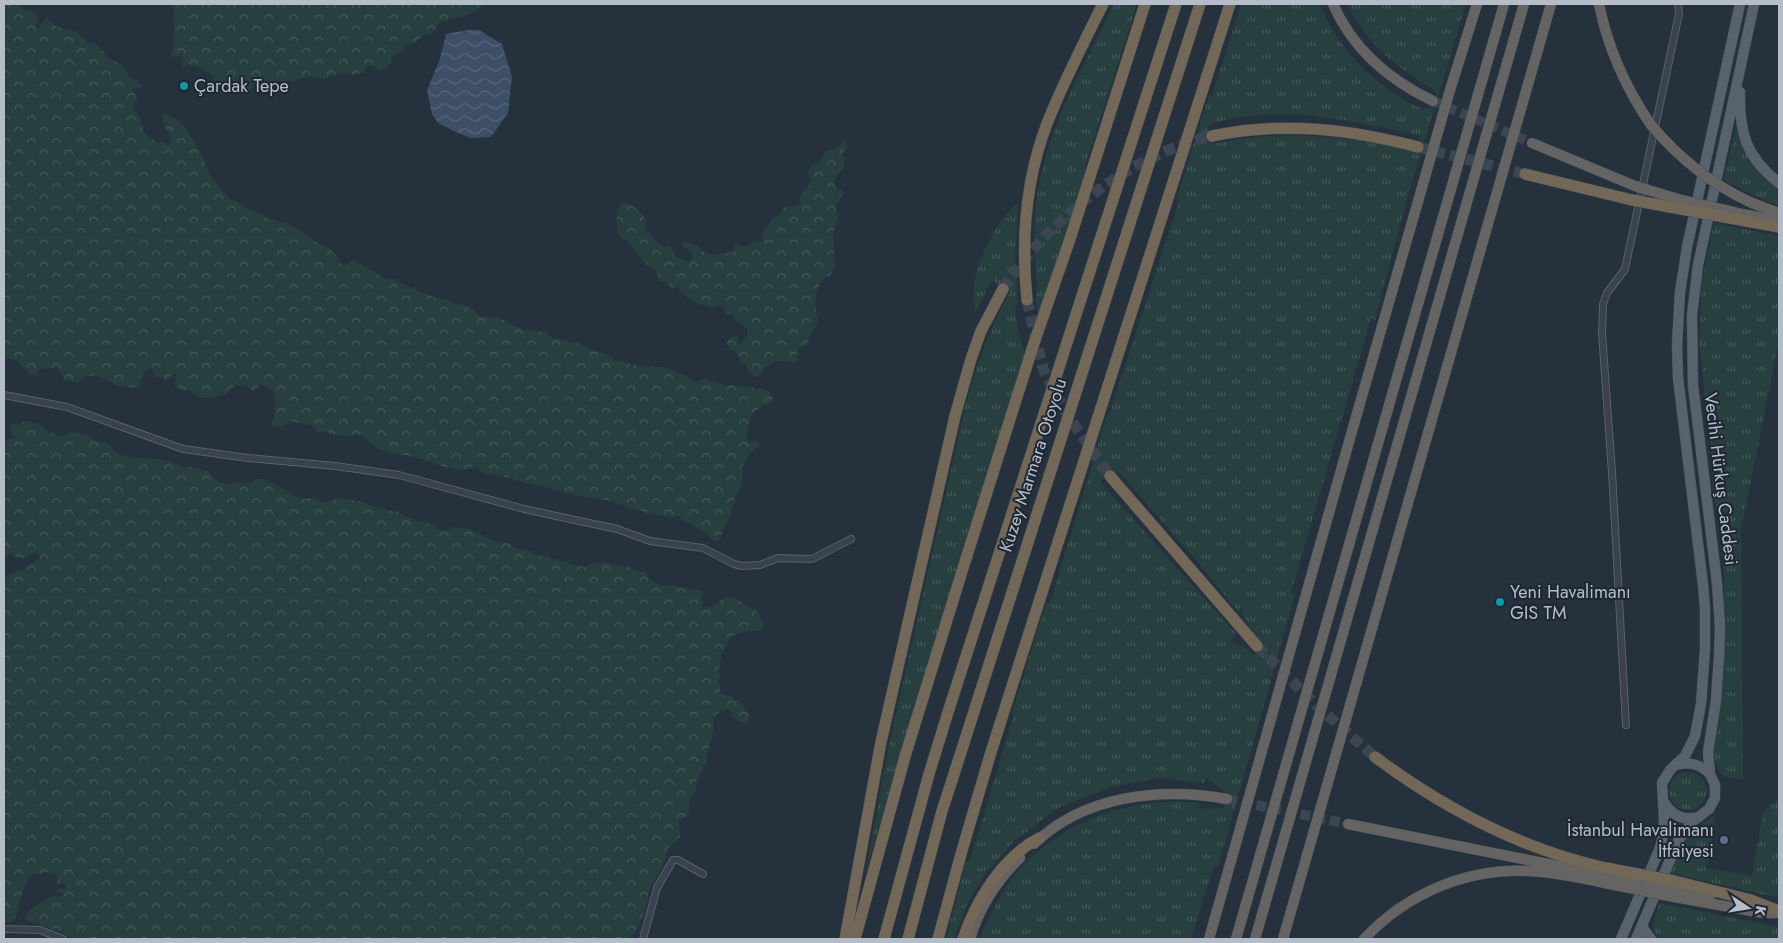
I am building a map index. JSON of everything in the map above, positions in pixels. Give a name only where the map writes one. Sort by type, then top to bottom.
[{"type":"highway","points":[[1027,300],[1026,225],[1031,184],[1038,152],[1061,92],[1103,4]]},
{"type":"highway","points":[[855,939],[906,753],[964,565],[1034,343],[1069,242],[1146,4]]},
{"type":"highway","name":"Kuzey Marmara Otoyolu","points":[[884,939],[929,774],[952,700],[1176,4]]},
{"type":"highway","name":"Kuzey Marmara Otoyolu","points":[[908,939],[942,812],[1200,4]]},
{"type":"highway","points":[[938,939],[991,752],[1230,4]]},
{"type":"highway","points":[[1333,4],[1352,38],[1370,59],[1397,81],[1433,101]]},
{"type":"highway","points":[[1209,939],[1248,796],[1448,98],[1477,4]]},
{"type":"highway","points":[[1236,939],[1504,4]]},
{"type":"highway","points":[[1255,939],[1524,4]]},
{"type":"highway","points":[[1283,939],[1551,4]]},
{"type":"highway","points":[[1599,4],[1616,64],[1636,103],[1668,145],[1687,163],[1709,179],[1752,203],[1779,213]]},
{"type":"highway","points":[[1212,136],[1266,128],[1312,128],[1353,132],[1418,147]]},
{"type":"highway","points":[[1532,142],[1635,186],[1779,227]]},
{"type":"highway","points":[[1526,174],[1632,200],[1746,218],[1779,221]]},
{"type":"highway","points":[[845,939],[881,742],[955,416],[978,338],[1003,289]]},
{"type":"highway","points":[[1110,476],[1257,646]]},
{"type":"highway","points":[[1375,757],[1445,805],[1486,826],[1603,875]]},
{"type":"highway","points":[[963,939],[972,917],[990,886],[1015,855],[1027,845],[1066,821],[1083,812],[1122,799],[1144,795],[1195,794],[1227,799]]},
{"type":"highway","points":[[1203,939],[1241,808],[1248,796]]},
{"type":"highway","points":[[1348,824],[1671,889],[1751,900],[1779,912]]},
{"type":"highway","points":[[970,939],[980,914],[995,887],[1017,860],[1039,838]]},
{"type":"highway","points":[[1364,939],[1387,917],[1405,904],[1438,886],[1469,876],[1527,870],[1560,874],[1603,875]]},
{"type":"main road","name":"Vecihi Hürkuş Caddesi","points":[[1621,939],[1660,848],[1663,835],[1664,802],[1661,791],[1662,784],[1665,776],[1676,766],[1691,747],[1697,725],[1703,686],[1706,631],[1703,585],[1678,378],[1677,345],[1680,292],[1687,247],[1740,4]]},
{"type":"main road","name":"Vecihi Hürkuş Caddesi","points":[[1636,939],[1679,839],[1692,822],[1704,814],[1712,804],[1716,792],[1710,774],[1708,752],[1718,678],[1720,626],[1717,582],[1694,392],[1692,315],[1698,265],[1754,4]]},
{"type":"main road","points":[[1740,69],[1740,120],[1745,140],[1759,164],[1779,183]]},
{"type":"main road","points":[[1676,766],[1684,763],[1698,765],[1710,774]]},
{"type":"main road","points":[[1664,802],[1672,813],[1685,818],[1698,817],[1704,814]]},
{"type":"main road","points":[[1642,927],[1651,939]]},
{"type":"street","points":[[1626,725],[1602,333],[1603,304],[1607,293],[1625,270],[1679,14],[1678,4]]},
{"type":"street","points":[[4,395],[67,407],[183,449],[248,458],[335,466],[399,476],[516,507],[601,525],[650,541],[703,548],[734,564],[742,566],[760,565],[778,558],[812,559],[850,539]]},
{"type":"street","points":[[643,939],[657,888],[673,860],[678,860],[703,874]]},
{"type":"street","points":[[4,929],[40,930],[63,939]]},
{"type":"green space","points":[[4,4],[20,4],[25,11],[33,11],[37,15],[38,20],[35,24],[36,27],[39,28],[47,18],[55,26],[75,31],[88,43],[94,43],[108,58],[123,65],[129,77],[139,81],[141,87],[132,89],[138,98],[133,107],[139,116],[145,134],[158,143],[163,142],[168,145],[172,141],[164,127],[162,115],[165,113],[173,117],[186,128],[202,156],[210,175],[228,197],[247,209],[301,231],[329,248],[344,266],[355,260],[384,279],[395,279],[400,283],[436,298],[466,306],[482,317],[498,317],[522,330],[546,332],[552,338],[582,344],[594,351],[605,353],[615,360],[631,365],[668,368],[697,382],[704,379],[727,386],[733,385],[767,390],[773,397],[771,403],[762,406],[751,414],[747,432],[749,442],[756,441],[760,444],[748,456],[742,468],[743,484],[738,492],[731,516],[720,539],[717,542],[678,516],[663,516],[607,500],[578,496],[541,485],[537,486],[512,478],[487,474],[474,467],[467,469],[451,468],[410,456],[387,452],[378,449],[362,435],[339,436],[325,431],[320,433],[312,425],[291,421],[279,428],[274,428],[272,424],[275,408],[274,391],[261,385],[251,390],[245,385],[240,385],[232,388],[226,394],[211,398],[199,398],[190,390],[182,391],[175,386],[176,375],[173,374],[166,382],[163,377],[155,377],[152,369],[148,369],[142,375],[139,388],[119,386],[96,375],[85,377],[78,383],[63,378],[58,367],[46,369],[41,367],[37,374],[31,375],[16,360],[4,358]]},
{"type":"green space","points":[[173,4],[484,4],[474,12],[439,23],[432,34],[424,35],[415,43],[407,44],[401,52],[393,55],[389,66],[385,69],[378,70],[371,65],[366,67],[364,72],[355,75],[342,73],[323,79],[309,76],[294,81],[274,81],[267,84],[261,81],[255,84],[249,93],[245,95],[232,83],[215,83],[212,75],[205,70],[188,65],[184,68],[181,55],[173,58],[171,56],[174,42]]},
{"type":"green space","points":[[1114,4],[1137,4],[1041,312],[1038,313],[1037,304],[1035,303],[1037,287],[1034,243],[1038,189],[1051,141],[1060,117]]},
{"type":"green space","points":[[1241,4],[1320,4],[1333,31],[1342,44],[1372,77],[1410,103],[1425,109],[1432,108],[1436,94],[1432,88],[1405,71],[1383,53],[1364,31],[1347,4],[1466,4],[1409,192],[1375,320],[1371,318],[1291,593],[1295,595],[1218,867],[1214,866],[1191,939],[979,939],[993,909],[1010,881],[1024,864],[1042,848],[1062,834],[1083,823],[1128,807],[1176,802],[1200,803],[1199,809],[1224,808],[1227,794],[1206,777],[1204,783],[1159,778],[1111,787],[1056,809],[1012,843],[985,874],[967,904],[954,939],[946,939],[966,861],[970,861],[1013,717],[1012,713],[1046,603],[1050,603],[1108,412],[1110,412],[1179,201],[1177,197],[1209,96],[1212,96]],"holes":[[[1297,114],[1358,123],[1418,135],[1421,141],[1418,150],[1341,138],[1291,135],[1265,136],[1213,144],[1208,127],[1237,117]],[[1113,471],[1120,473],[1196,560],[1239,613],[1242,606],[1242,614],[1258,641],[1254,656],[1246,648],[1230,643],[1236,634],[1100,482]]]},
{"type":"green space","points":[[1736,126],[1741,143],[1779,188],[1779,205],[1764,200],[1724,180]]},
{"type":"green space","points":[[844,141],[847,145],[843,155],[845,166],[835,180],[835,187],[842,190],[843,193],[836,206],[838,218],[833,233],[835,266],[830,276],[825,277],[819,285],[815,303],[818,322],[808,339],[809,345],[798,347],[798,353],[795,357],[798,358],[796,362],[777,361],[764,368],[759,376],[756,377],[748,373],[746,365],[742,363],[734,350],[730,349],[727,344],[728,339],[735,335],[738,336],[738,343],[741,344],[748,334],[747,328],[736,321],[732,315],[726,315],[721,305],[712,308],[700,304],[689,299],[677,288],[672,288],[666,282],[660,281],[656,271],[646,264],[626,240],[618,235],[618,209],[623,202],[637,208],[646,220],[646,229],[651,236],[660,245],[665,247],[668,245],[676,257],[688,261],[691,260],[692,253],[683,246],[683,241],[698,246],[704,252],[712,255],[733,252],[735,243],[744,246],[757,241],[762,242],[763,230],[781,213],[783,208],[799,204],[803,192],[811,180],[807,172],[811,166],[820,162],[826,151],[834,149]]},
{"type":"green space","points":[[1018,204],[1015,257],[1018,305],[1015,306],[1018,330],[1026,358],[915,704],[865,875],[889,745],[966,404],[984,347],[1010,292],[992,280],[975,313],[974,289],[976,274],[992,235],[1005,216]]},
{"type":"green space","points":[[1714,223],[1779,236],[1779,341],[1741,530],[1743,779],[1730,778],[1722,774],[1713,754],[1724,673],[1724,574],[1719,515],[1714,497],[1699,342],[1702,282]]},
{"type":"green space","points":[[27,421],[41,425],[46,430],[59,436],[72,432],[88,436],[98,442],[106,442],[117,453],[131,458],[157,459],[172,462],[185,468],[191,467],[208,471],[217,481],[228,484],[239,482],[251,483],[257,479],[266,480],[294,496],[305,499],[314,497],[321,502],[339,498],[359,501],[398,512],[414,520],[435,525],[439,530],[446,531],[455,527],[469,529],[500,543],[507,543],[519,549],[567,562],[571,565],[586,567],[590,564],[605,563],[629,567],[638,572],[645,571],[650,580],[661,586],[675,585],[681,588],[701,590],[703,593],[701,605],[703,608],[711,607],[724,598],[733,597],[757,611],[764,626],[761,631],[748,631],[736,634],[730,639],[722,653],[719,670],[721,676],[718,680],[720,692],[723,695],[731,696],[735,700],[740,700],[751,717],[745,724],[733,718],[731,712],[727,709],[720,711],[713,718],[714,730],[706,763],[689,802],[689,813],[679,821],[680,837],[668,849],[662,868],[650,887],[645,911],[638,928],[629,939],[74,939],[62,932],[25,920],[29,911],[49,897],[64,896],[56,891],[59,888],[65,889],[65,883],[57,884],[57,875],[46,872],[37,873],[30,877],[24,887],[14,921],[4,923],[4,576],[24,570],[40,559],[39,555],[34,552],[25,559],[16,557],[13,554],[4,556],[4,442],[7,439],[16,438],[12,435],[10,426],[12,423],[21,426],[22,422]]},
{"type":"green space","points":[[1688,772],[1702,777],[1707,791],[1702,805],[1688,810],[1674,805],[1669,791],[1674,777]]},
{"type":"green space","points":[[1779,801],[1779,898],[1669,873],[1682,842],[1693,829],[1716,815],[1707,868],[1752,876],[1763,813],[1770,804]]},
{"type":"green space","points":[[1660,903],[1779,927],[1779,939],[1660,939],[1656,935],[1653,926]]},
{"type":"water","points":[[479,30],[502,44],[512,77],[508,113],[491,137],[470,138],[438,123],[432,114],[427,90],[440,59],[446,34]]},
{"type":"tunnel","points":[[1433,101],[1532,143]]},
{"type":"tunnel","points":[[1003,289],[1043,238],[1094,193],[1122,174],[1151,158],[1181,145],[1212,136]]},
{"type":"tunnel","points":[[1418,147],[1525,174]]},
{"type":"tunnel","points":[[1027,300],[1043,369],[1066,413],[1110,476]]},
{"type":"tunnel","points":[[1257,646],[1317,706],[1375,757]]},
{"type":"tunnel","points":[[1227,799],[1348,824]]},
{"type":"place","name":"Çardak Tepe","points":[[184,86]]},
{"type":"place","name":"Yeni Havalimanı GIS TM","points":[[1500,602]]},
{"type":"place","name":"İstanbul Havalimanı İtfaiyesi","points":[[1724,840]]}]
